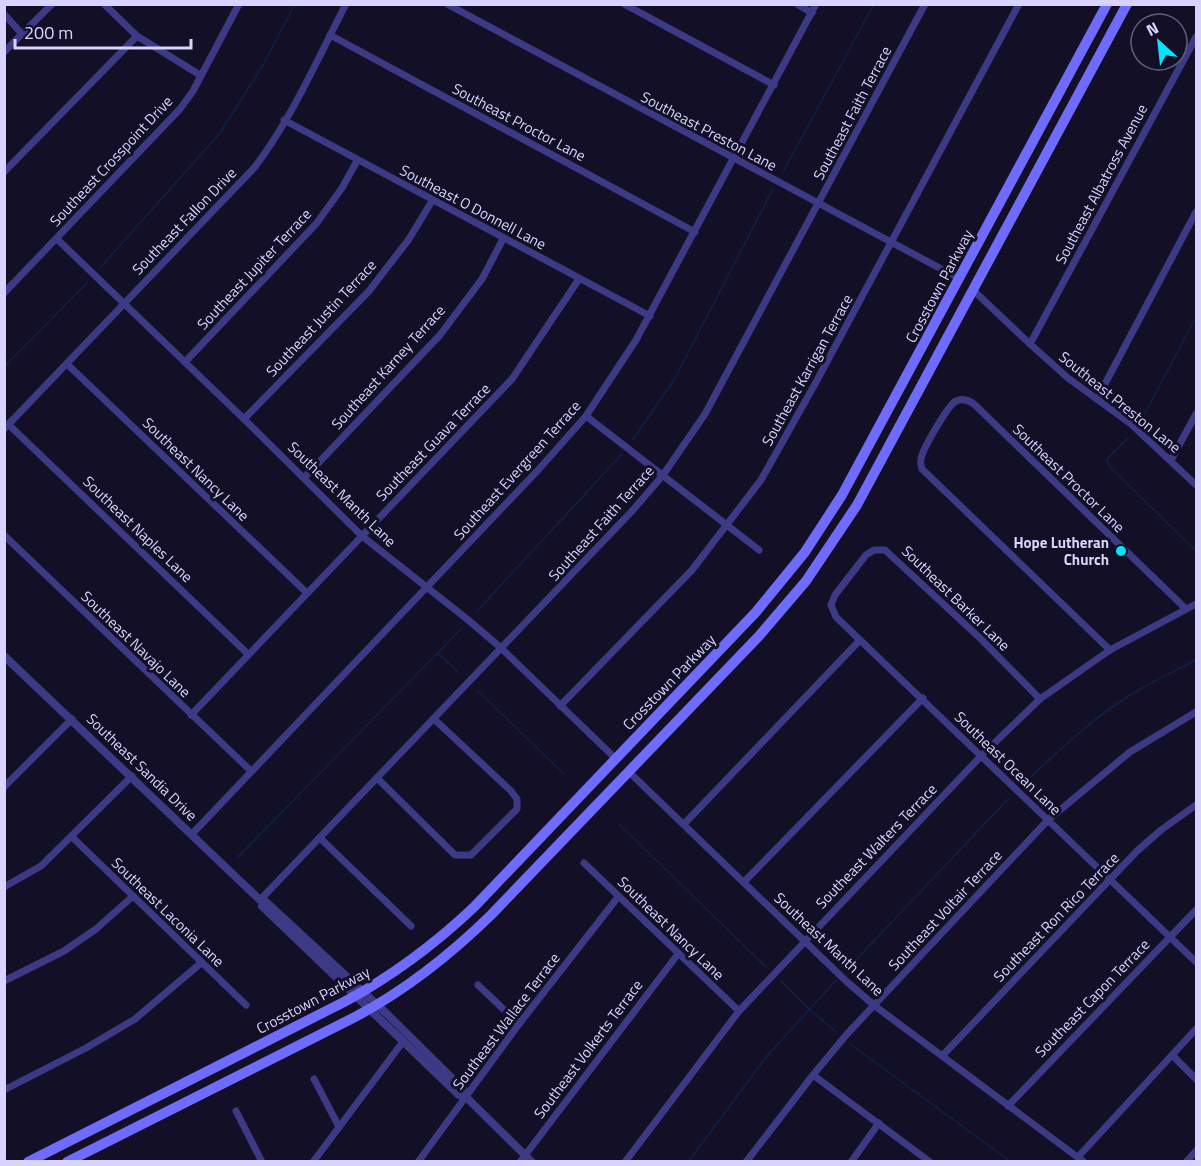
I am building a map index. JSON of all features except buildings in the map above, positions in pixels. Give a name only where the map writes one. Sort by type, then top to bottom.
[{"type":"main road","name":"Crosstown Parkway","points":[[28,1161],[359,994],[409,962],[449,930],[483,898],[717,654],[778,586],[818,533],[842,495],[1107,4]]},
{"type":"main road","points":[[67,1161],[373,1007],[423,974],[466,939],[629,772],[785,607],[826,554],[857,505],[1127,4]]},
{"type":"main road","points":[[1056,99],[1057,115],[1064,122]]},
{"type":"main road","points":[[894,402],[902,404],[906,416]]},
{"type":"main road","points":[[717,654],[717,664],[726,671]]},
{"type":"street","points":[[4,52],[52,4]]},
{"type":"street","points":[[104,4],[137,36],[200,75]]},
{"type":"street","name":"Southeast Fallon Drive","points":[[7,427],[254,168],[265,154],[346,4]]},
{"type":"street","name":"Southeast Preston Lane","points":[[447,4],[960,279]]},
{"type":"street","points":[[624,4],[774,85]]},
{"type":"street","points":[[797,4],[812,13]]},
{"type":"street","name":"Southeast Evergreen Terrace","points":[[193,833],[539,470],[586,416],[608,385],[650,316],[816,4]]},
{"type":"street","name":"Southeast Faith Terrace","points":[[260,900],[596,550],[663,475],[705,414],[925,4]]},
{"type":"street","name":"Southeast Karrigan Terrace","points":[[560,706],[692,570],[761,480],[892,243],[1019,4]]},
{"type":"street","name":"Southeast Crosspoint Drive","points":[[4,292],[180,109],[193,91],[238,5]]},
{"type":"street","points":[[4,14],[22,34]]},
{"type":"street","name":"Southeast Proctor Lane","points":[[330,35],[695,232]]},
{"type":"street","points":[[4,172],[137,36]]},
{"type":"street","name":"Southeast Albatross Avenue","points":[[1030,344],[1197,37]]},
{"type":"street","name":"Southeast O Donnell Lane","points":[[284,120],[650,316]]},
{"type":"street","name":"Southeast Jupiter Terrace","points":[[185,362],[316,224],[342,188],[357,161]]},
{"type":"street","name":"Southeast Justin Terrace","points":[[244,419],[369,291],[409,239],[432,201]]},
{"type":"street","points":[[1097,399],[1197,212]]},
{"type":"street","name":"Southeast Manth Lane","points":[[57,239],[362,536],[501,648],[616,759]]},
{"type":"street","name":"Southeast Karney Terrace","points":[[304,478],[440,335],[482,279],[503,239]]},
{"type":"street","name":"Southeast Guava Terrace","points":[[191,715],[512,379],[579,279]]},
{"type":"street","name":"Southeast Preston Lane","points":[[974,291],[1068,378],[1131,424],[1197,485]]},
{"type":"street","name":"Southeast Nancy Lane","points":[[67,364],[307,593]]},
{"type":"street","name":"Southeast Proctor Lane","points":[[1110,650],[925,472],[921,465],[921,457],[952,404],[961,400],[971,402],[1186,609]]},
{"type":"street","points":[[1171,460],[1197,414]]},
{"type":"street","points":[[586,416],[759,550]]},
{"type":"street","name":"Southeast Naples Lane","points":[[7,427],[248,654]]},
{"type":"street","name":"Southeast Navajo Lane","points":[[4,535],[250,771]]},
{"type":"street","name":"Southeast Barker Lane","points":[[850,576],[870,552],[880,549],[889,552],[1040,699]]},
{"type":"street","name":"Southeast Ocean Lane","points":[[850,576],[832,600],[832,610],[836,617],[1197,962]]},
{"type":"street","name":"Southeast Walters Terrace","points":[[625,1161],[739,1011],[981,756],[1040,699],[1110,650],[1197,604]]},
{"type":"street","points":[[684,824],[860,640]]},
{"type":"street","points":[[4,670],[8,659]]},
{"type":"street","name":"Southeast Sandia Drive","points":[[8,659],[193,833],[260,900],[266,902],[359,994],[464,1090],[466,1097],[522,1158],[532,1161]]},
{"type":"street","points":[[744,882],[923,698]]},
{"type":"street","name":"Southeast Voltair Terrace","points":[[746,1161],[847,1034],[1048,820],[1130,752],[1197,712]]},
{"type":"street","points":[[4,787],[72,719]]},
{"type":"street","points":[[377,778],[455,855],[471,855],[517,809],[517,799],[511,791],[434,719]]},
{"type":"street","name":"Southeast Manth Lane","points":[[629,772],[846,981],[875,1006],[1081,1159]]},
{"type":"street","points":[[4,887],[41,866],[132,776]]},
{"type":"street","name":"Southeast Ron Rico Terrace","points":[[943,1055],[1137,851],[1161,830],[1197,805]]},
{"type":"street","name":"Southeast Laconia Lane","points":[[72,837],[246,1005]]},
{"type":"street","points":[[320,838],[411,926]]},
{"type":"street","name":"Southeast Nancy Lane","points":[[584,863],[739,1011]]},
{"type":"street","points":[[4,981],[64,951],[96,929],[132,897]]},
{"type":"street","name":"Southeast Wallace Terrace","points":[[417,1161],[519,1024],[618,897]]},
{"type":"street","name":"Southeast Capon Terrace","points":[[1008,1106],[1197,910]]},
{"type":"street","name":"Southeast Volkerts Terrace","points":[[522,1158],[678,954]]},
{"type":"street","points":[[4,1089],[86,1048],[135,1019],[201,963]]},
{"type":"street","points":[[478,985],[519,1024]]},
{"type":"street","name":"Southeast Sandia Drive","points":[[373,1007],[402,1042],[459,1095],[466,1097]]},
{"type":"street","points":[[1081,1159],[1197,1029]]},
{"type":"street","points":[[313,1161],[402,1042]]},
{"type":"street","points":[[1172,1055],[1197,1079]]},
{"type":"street","points":[[813,1075],[930,1161]]},
{"type":"street","points":[[314,1079],[339,1127]]},
{"type":"street","points":[[236,1111],[262,1161]]},
{"type":"street","points":[[851,1161],[879,1123]]},
{"type":"street","points":[[1186,1161],[1197,1151]]},
{"type":"waterway","points":[[99,269],[220,133],[263,65],[295,4]]},
{"type":"waterway","points":[[783,172],[874,4]]},
{"type":"waterway","points":[[633,439],[674,380],[773,189]]},
{"type":"waterway","points":[[4,367],[87,283]]},
{"type":"waterway","points":[[1142,419],[1196,317]]},
{"type":"waterway","points":[[1127,439],[1108,458],[1107,461],[1111,468],[1196,551]]},
{"type":"waterway","points":[[477,611],[622,454]]},
{"type":"waterway","points":[[238,857],[462,628]]},
{"type":"waterway","points":[[438,653],[459,673]]},
{"type":"waterway","points":[[1024,783],[1113,706],[1196,660]]},
{"type":"waterway","points":[[477,690],[564,774]]},
{"type":"waterway","points":[[854,962],[1009,798]]},
{"type":"waterway","points":[[619,824],[766,967]]},
{"type":"waterway","points":[[688,1162],[767,1056],[836,980]]},
{"type":"waterway","points":[[781,981],[836,1032]]},
{"type":"waterway","points":[[850,1044],[1011,1162]]},
{"type":"place","name":"Hope Lutheran Church","points":[[1121,551]]}]
